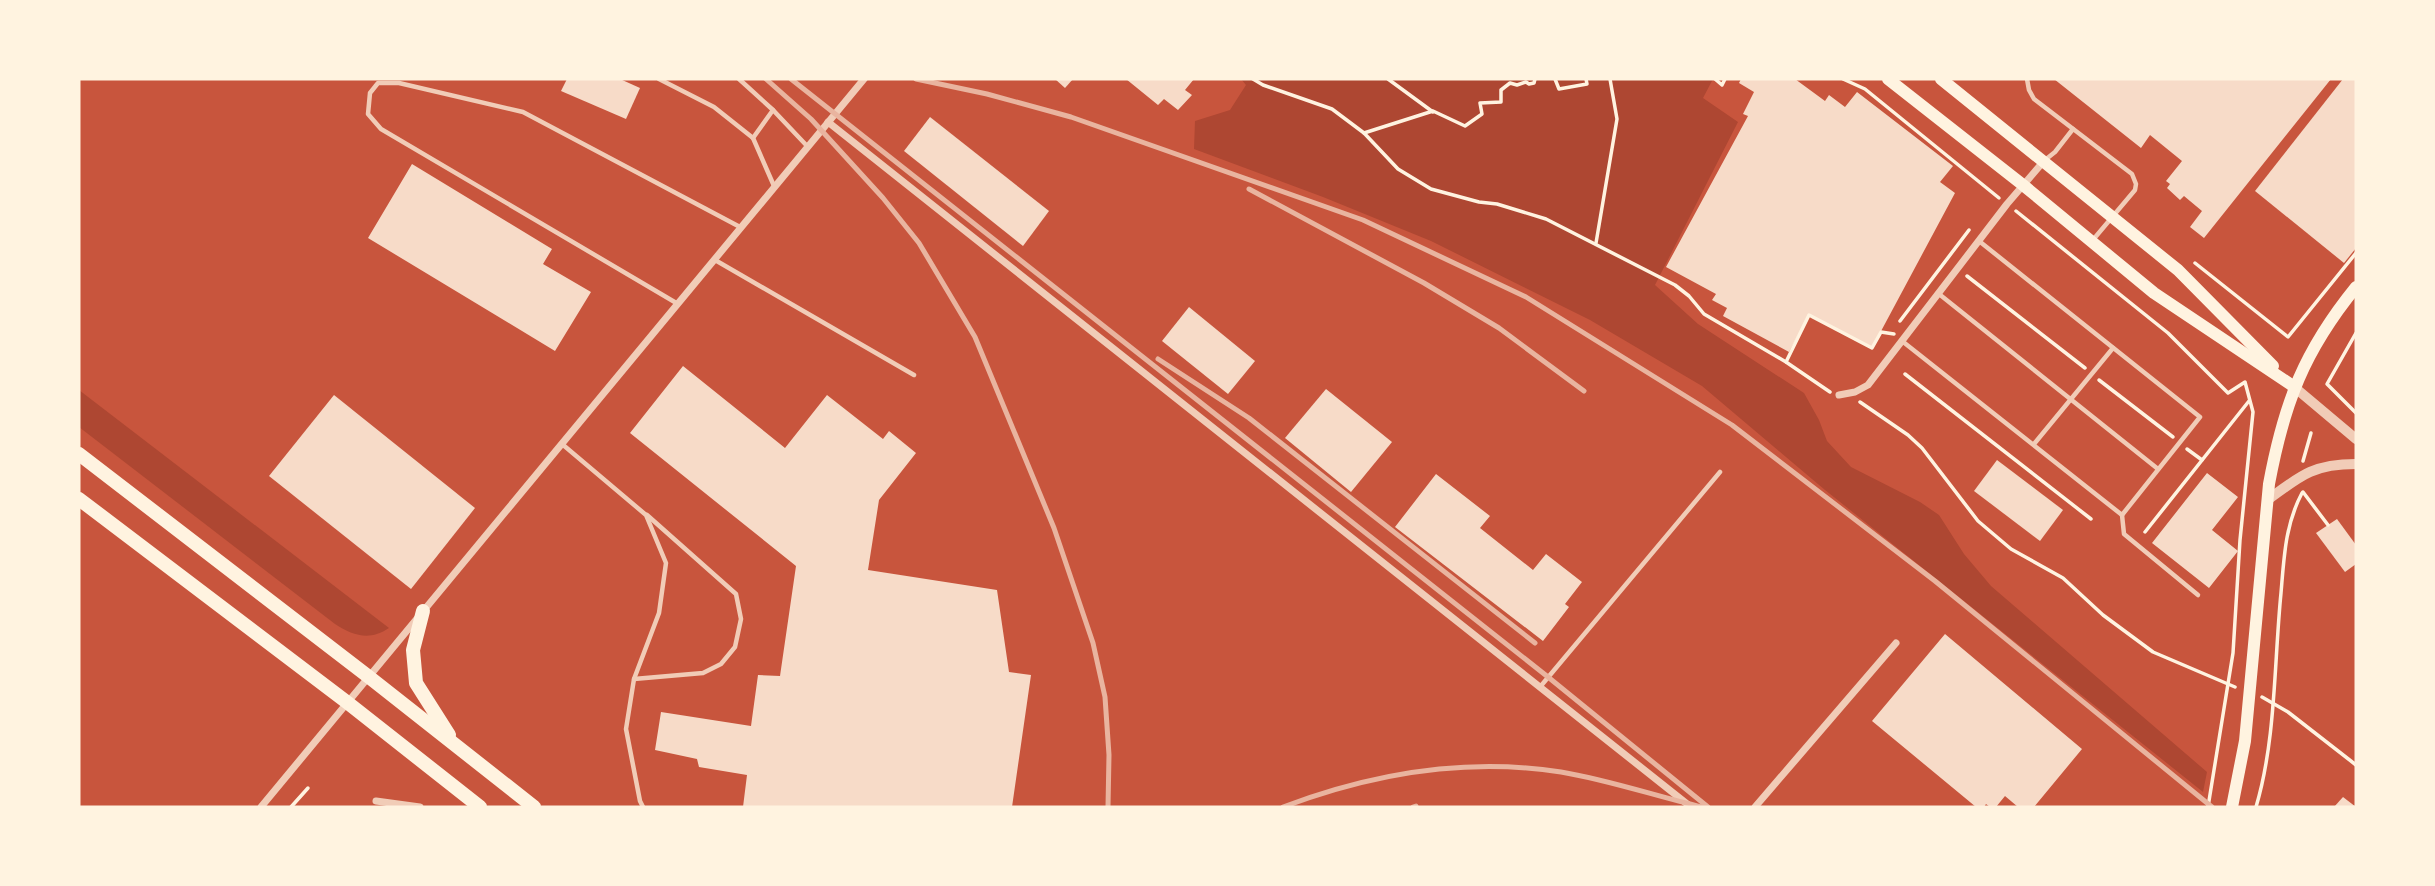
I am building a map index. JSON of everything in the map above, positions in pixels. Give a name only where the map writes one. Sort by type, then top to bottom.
[{"type":"main road","points":[[1888,79],[2154,293],[2294,386]]},
{"type":"main road","points":[[1941,79],[2178,270],[2294,386]]},
{"type":"main road","points":[[2232,807],[2245,741],[2273,460],[2294,386],[2322,332],[2356,287]]},
{"type":"main road","points":[[79,454],[534,807]]},
{"type":"main road","points":[[79,499],[480,807]]},
{"type":"main road","points":[[423,611],[412,650],[416,683],[455,745]]},
{"type":"street","points":[[261,807],[864,79]]},
{"type":"street","points":[[828,122],[1691,807]]},
{"type":"street","points":[[1839,395],[1855,393],[1868,385],[2007,204],[2044,161]]},
{"type":"street","points":[[2294,386],[2356,439]]},
{"type":"street","points":[[2269,499],[2302,474],[2332,464],[2356,464]]},
{"type":"street","points":[[1755,807],[1896,643]]},
{"type":"street","points":[[375,804],[420,807]]},
{"type":"lane","points":[[659,79],[714,107],[753,138],[775,187]]},
{"type":"lane","points":[[739,79],[808,147]]},
{"type":"lane","points":[[2027,79],[2034,99],[2132,174],[2136,184],[2135,190],[2092,242]]},
{"type":"lane","points":[[678,304],[380,129],[368,114],[370,93],[378,83],[399,83],[523,112],[741,228]]},
{"type":"lane","points":[[753,138],[773,110]]},
{"type":"lane","points":[[2044,161],[2055,152],[2073,129]]},
{"type":"lane","points":[[1979,241],[2200,417],[2122,515],[2124,534],[2198,594]]},
{"type":"lane","points":[[714,260],[914,375]]},
{"type":"lane","points":[[1939,293],[2158,469]]},
{"type":"lane","points":[[1902,341],[2122,515]]},
{"type":"lane","points":[[2034,444],[2113,348]]},
{"type":"lane","points":[[561,444],[646,514],[736,594],[741,619],[734,647],[722,664],[703,673],[634,678]]},
{"type":"lane","points":[[1540,687],[1720,472]]},
{"type":"lane","points":[[643,807],[626,729],[634,678],[659,613],[666,564],[646,514]]},
{"type":"path","points":[[1253,79],[1332,109],[1364,133],[1398,169],[1431,189],[1497,204],[1546,219],[1675,285],[1689,296],[1704,314],[1786,362],[1826,390],[1858,401],[1908,435],[1933,460],[1978,521],[1991,534],[2011,549],[2063,578],[2134,639],[2179,665],[2246,691]]},
{"type":"path","points":[[1388,79],[1433,112],[1465,126],[1482,114],[1480,103],[1501,102],[1501,90],[1510,83],[1529,84],[1534,83],[1535,79]]},
{"type":"path","points":[[1555,79],[1559,89],[1587,84],[1586,79]]},
{"type":"path","points":[[1596,243],[1617,119],[1610,79]]},
{"type":"path","points":[[1715,79],[1722,85],[1725,79]]},
{"type":"path","points":[[1844,79],[1865,89],[2168,333],[2228,393],[2245,382],[2253,412],[2240,540],[2233,653],[2208,807]]},
{"type":"path","points":[[1364,133],[1433,112]]},
{"type":"path","points":[[1990,206],[1998,197]]},
{"type":"path","points":[[1786,362],[1809,315],[1872,348],[1881,332],[1894,334],[1903,314],[1975,223]]},
{"type":"path","points":[[2288,337],[2356,253]]},
{"type":"path","points":[[1958,268],[2202,460]]},
{"type":"path","points":[[2356,333],[2327,384],[2356,413]]},
{"type":"path","points":[[1905,374],[2091,519]]},
{"type":"path","points":[[2145,533],[2249,401]]},
{"type":"path","points":[[2301,469],[2311,433]]},
{"type":"path","points":[[2256,807],[2275,696],[2276,641],[2287,531],[2303,491],[2312,484]]},
{"type":"path","points":[[2303,491],[2328,525]]},
{"type":"path","points":[[2257,695],[2288,712],[2356,765]]},
{"type":"path","points":[[291,807],[308,788]]},
{"type":"shaded area","points":[[1241,79],[1713,79],[1703,98],[1738,122],[1655,285],[1698,324],[1804,393],[1827,441],[1851,467],[1920,502],[1939,515],[1964,554],[1991,586],[2207,772],[2203,792],[1825,490],[1702,386],[1590,320],[1431,241],[1194,149],[1195,121],[1230,110],[1246,85]]},
{"type":"shaded area","points":[[79,390],[389,628],[368,636],[348,632],[335,624],[79,427]]},
{"type":"building","points":[[567,79],[620,79],[640,88],[626,119],[561,91]]},
{"type":"building","points":[[1055,79],[1073,79],[1065,88]]},
{"type":"building","points":[[1126,79],[1194,79],[1185,90],[1192,95],[1178,110],[1164,99],[1158,105]]},
{"type":"building","points":[[1741,79],[1795,79],[1825,101],[1829,95],[1845,107],[1857,92],[1953,166],[1940,182],[1955,193],[1872,348],[1809,315],[1789,352],[1723,316],[1727,308],[1712,300],[1716,294],[1666,267],[1748,116],[1743,114],[1754,92],[1739,83]]},
{"type":"building","points":[[2054,79],[2331,79],[2204,238],[2190,227],[2202,211],[2184,196],[2180,200],[2167,188],[2170,184],[2166,181],[2182,161],[2150,135],[2141,148]]},
{"type":"building","points":[[2343,79],[2356,79],[2356,248],[2344,263],[2255,191]]},
{"type":"building","points":[[930,117],[1049,211],[1023,246],[904,151]]},
{"type":"building","points":[[412,164],[552,249],[543,264],[591,292],[555,351],[368,238]]},
{"type":"building","points":[[1189,307],[1255,361],[1228,394],[1162,341]]},
{"type":"building","points":[[683,366],[785,448],[827,395],[883,439],[889,431],[916,453],[879,500],[868,570],[997,590],[1009,672],[1031,675],[1012,807],[743,807],[747,775],[699,767],[697,759],[655,750],[661,712],[751,726],[758,675],[780,676],[796,566],[630,433]]},
{"type":"building","points":[[1326,389],[1392,442],[1351,492],[1285,438]]},
{"type":"building","points":[[334,395],[475,508],[411,589],[269,476]]},
{"type":"building","points":[[1997,460],[2063,510],[2040,541],[1974,491]]},
{"type":"building","points":[[2207,473],[2238,497],[2212,530],[2238,551],[2209,588],[2152,543]]},
{"type":"building","points":[[1436,474],[1490,516],[1480,528],[1533,570],[1546,554],[1582,582],[1565,604],[1569,607],[1543,641],[1395,527]]},
{"type":"building","points":[[2337,519],[2356,545],[2356,564],[2345,572],[2316,533]]},
{"type":"building","points":[[1945,634],[2082,749],[2034,807],[2018,807],[2005,796],[1996,807],[1986,804],[1984,807],[1976,807],[1872,721]]},
{"type":"building","points":[[2343,797],[2356,807],[2334,807]]},
{"type":"railway","points":[[766,79],[811,119],[883,198],[919,243],[975,337],[1054,528],[1093,643],[1105,697],[1109,755],[1108,807]]},
{"type":"railway","points":[[791,79],[1548,677],[1708,807]]},
{"type":"railway","points":[[916,79],[987,94],[1071,117],[1363,220],[1526,297],[1732,425],[1935,581],[2212,807]]},
{"type":"railway","points":[[1249,189],[1424,283],[1499,328],[1584,391]]},
{"type":"railway","points":[[1158,359],[1249,418],[1535,643]]},
{"type":"railway","points":[[1283,807],[1385,777],[1420,771],[1490,766],[1579,775],[1702,807]]}]
